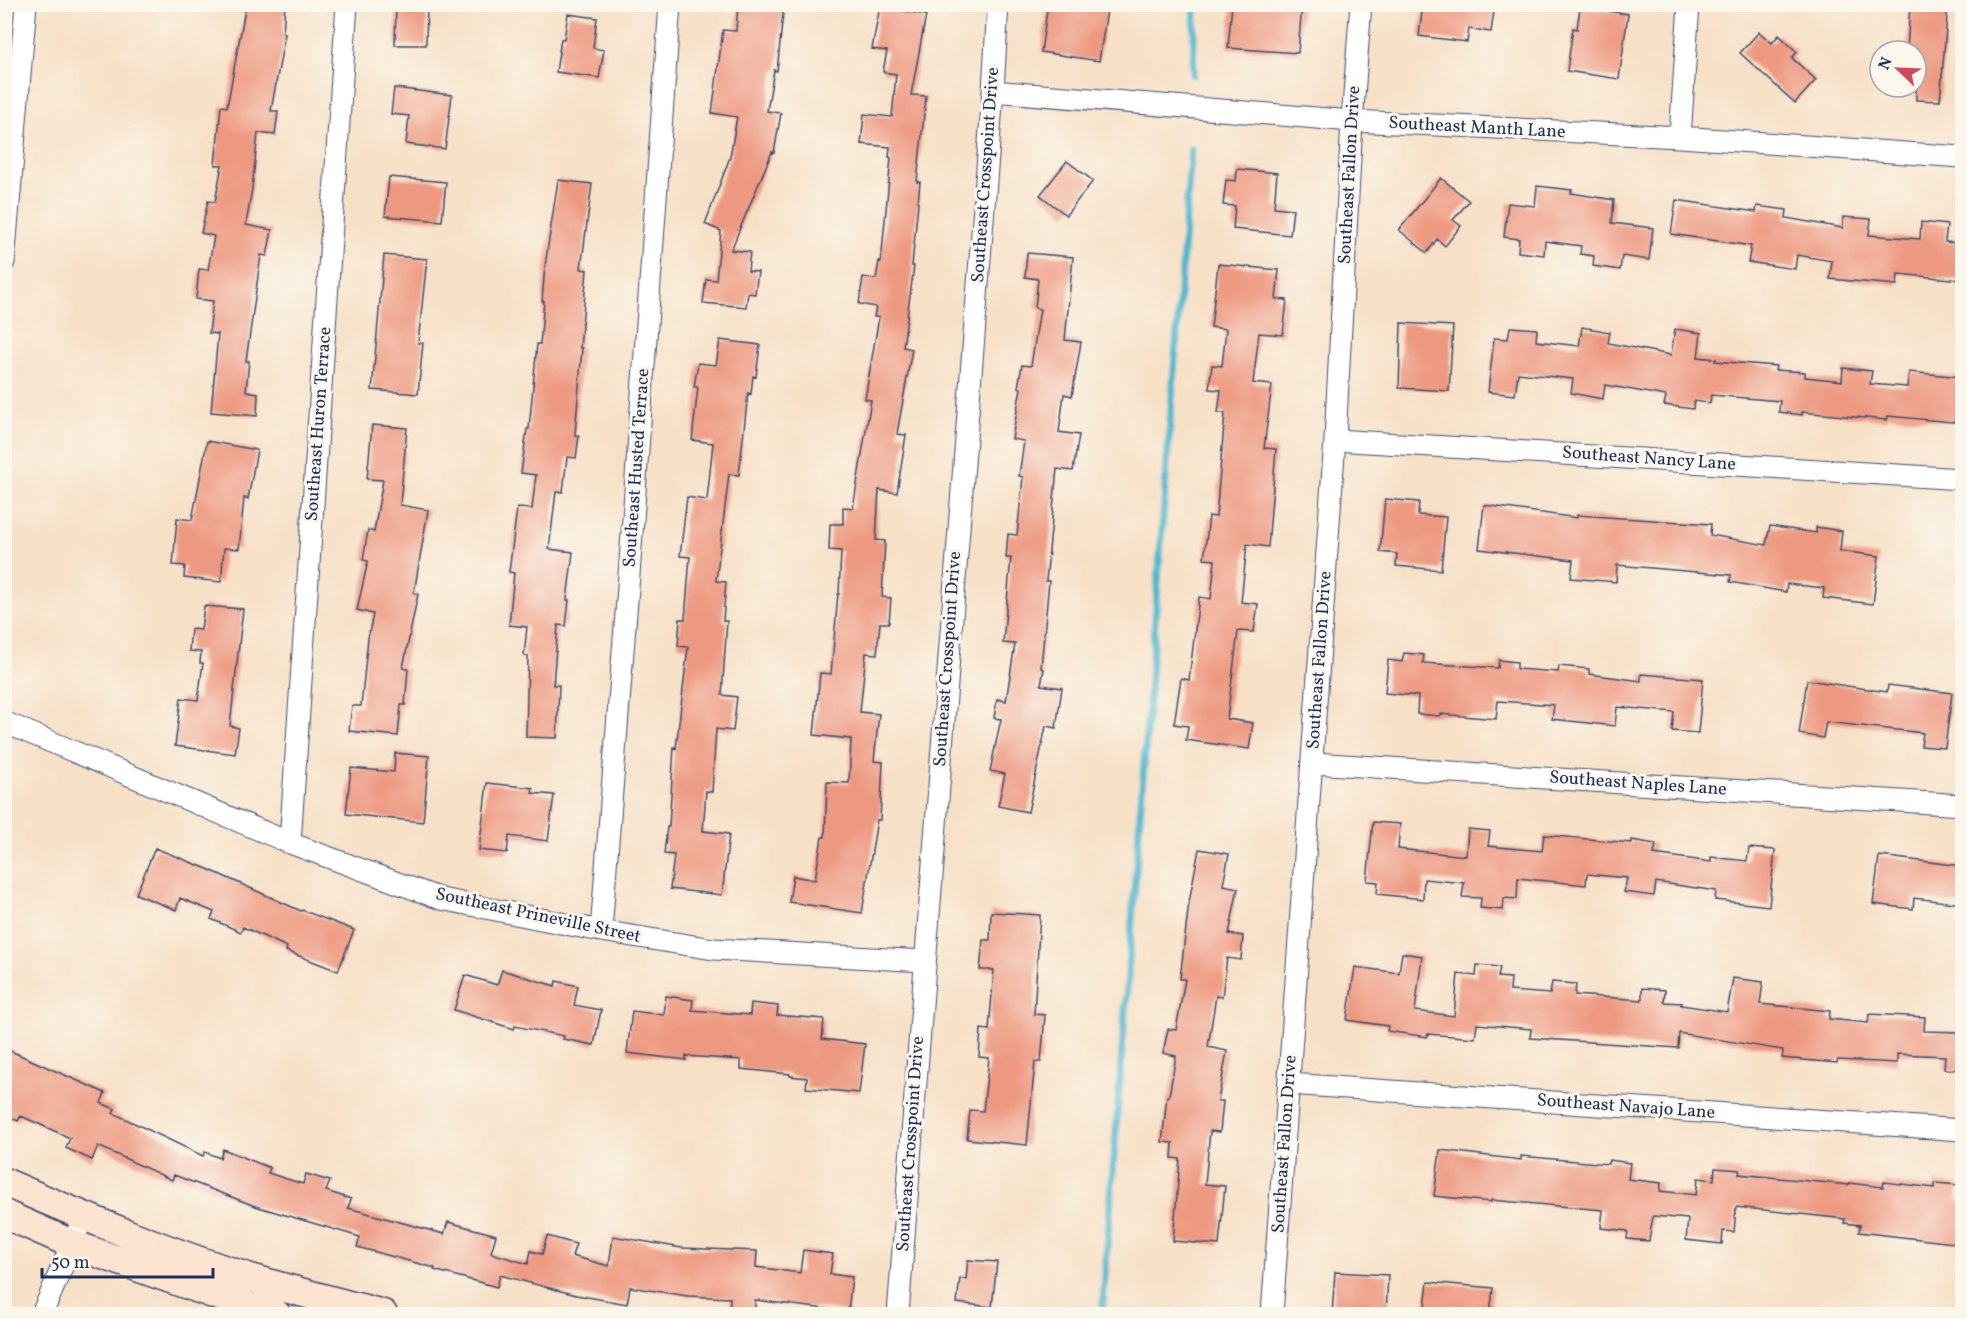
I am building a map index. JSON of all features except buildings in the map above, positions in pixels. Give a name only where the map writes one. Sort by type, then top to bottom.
[{"type":"street","points":[[4,262],[26,4]]},
{"type":"street","name":"Southeast Huron Terrace","points":[[290,843],[347,4]]},
{"type":"street","name":"Southeast Husted Terrace","points":[[601,931],[670,4]]},
{"type":"street","name":"Southeast Crosspoint Drive","points":[[898,1314],[998,4]]},
{"type":"street","name":"Southeast Fallon Drive","points":[[1272,1314],[1335,440],[1352,122],[1361,4]]},
{"type":"street","points":[[1680,137],[1689,4]]},
{"type":"street","name":"Southeast Manth Lane","points":[[993,91],[1352,122],[1680,137],[1962,157]]},
{"type":"street","name":"Southeast Nancy Lane","points":[[1335,440],[1962,479]]},
{"type":"street","name":"Southeast Prineville Street","points":[[4,722],[290,843],[441,899],[601,931],[713,949],[924,961]]},
{"type":"street","name":"Southeast Naples Lane","points":[[1313,763],[1962,806]]},
{"type":"street","name":"Southeast Navajo Lane","points":[[1289,1084],[1962,1130]]},
{"type":"street","points":[[4,1182],[84,1216],[250,1278],[383,1314]]},
{"type":"street","points":[[4,1214],[72,1244],[247,1306],[276,1314]]},
{"type":"street","points":[[42,1314],[84,1216]]},
{"type":"waterway","points":[[1193,75],[1195,4]]},
{"type":"waterway","points":[[1102,1314],[1191,149]]}]
